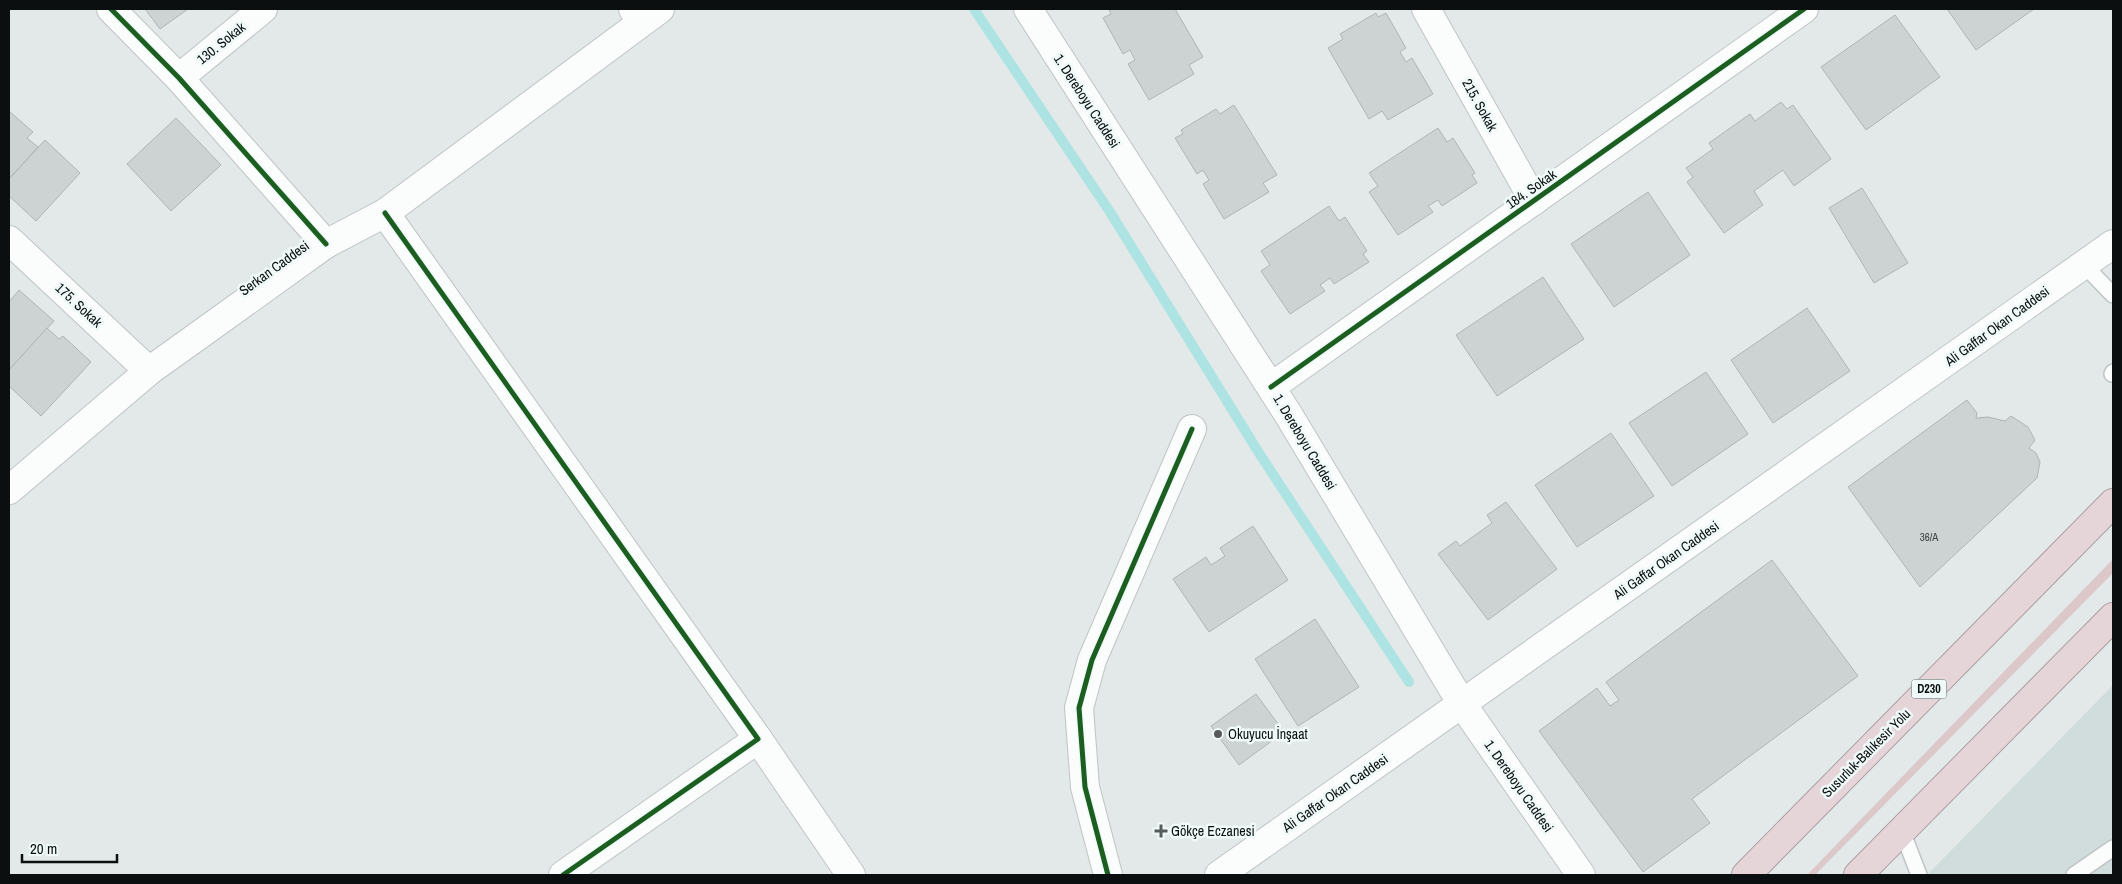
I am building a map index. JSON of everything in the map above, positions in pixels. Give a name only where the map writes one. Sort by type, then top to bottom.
[{"type":"highway","name":"Susurluk-Balıkesir Yolu","points":[[1746,875],[2113,503]]},
{"type":"highway","points":[[1858,875],[2113,617]]},
{"type":"street","points":[[111,9],[179,78],[326,244]]},
{"type":"street","name":"130. Sokak","points":[[179,78],[263,9]]},
{"type":"street","name":"1. Dereboyu Caddesi","points":[[1028,9],[1271,387],[1462,704],[1582,875]]},
{"type":"street","name":"215. Sokak","points":[[1426,9],[1534,201]]},
{"type":"street","name":"184. Sokak","points":[[1271,387],[1804,9]]},
{"type":"street","name":"Serkan Caddesi","points":[[9,490],[149,371],[326,244],[385,214],[645,13]]},
{"type":"street","points":[[385,214],[758,739],[851,875]]},
{"type":"street","name":"175. Sokak","points":[[9,240],[149,371]]},
{"type":"street","name":"Ali Gaffar Okan Caddesi","points":[[1219,875],[2113,244]]},
{"type":"street","points":[[1108,875],[1085,786],[1079,708],[1092,660],[1192,430]]},
{"type":"street","points":[[563,875],[758,739]]},
{"type":"lane","points":[[2084,265],[2113,295]]},
{"type":"lane","points":[[1902,831],[1919,875]]},
{"type":"lane","points":[[2074,875],[2113,848]]},
{"type":"shaded area","points":[[2113,559],[2113,573],[1815,875],[1807,875]]},
{"type":"shaded area","points":[[2113,685],[2113,875],[1927,875]]},
{"type":"building","points":[[145,9],[188,9],[160,29]]},
{"type":"building","points":[[1109,9],[1175,9],[1203,57],[1189,65],[1194,74],[1149,100],[1128,64],[1135,60],[1130,50],[1123,54],[1103,18],[1111,14]]},
{"type":"building","points":[[1947,9],[2034,9],[1976,50]]},
{"type":"building","points":[[1376,13],[1378,17],[1386,13],[1406,48],[1400,52],[1406,62],[1412,58],[1433,94],[1388,120],[1382,111],[1369,119],[1328,48],[1343,39],[1340,34]]},
{"type":"building","points":[[1895,15],[1940,77],[1866,130],[1821,67]]},
{"type":"building","points":[[1781,102],[1787,109],[1793,105],[1831,159],[1794,186],[1783,170],[1754,191],[1763,205],[1724,233],[1687,182],[1693,177],[1686,168],[1713,149],[1709,143],[1750,114],[1755,121]]},
{"type":"building","points":[[1234,105],[1277,175],[1263,183],[1269,192],[1224,219],[1203,184],[1209,180],[1203,170],[1197,174],[1175,138],[1183,134],[1181,130],[1216,109],[1220,114]]},
{"type":"building","points":[[9,111],[33,132],[27,138],[38,147],[9,179]]},
{"type":"building","points":[[176,118],[221,165],[171,211],[127,164]]},
{"type":"building","points":[[1438,128],[1447,142],[1453,138],[1475,173],[1472,175],[1477,183],[1442,206],[1438,200],[1428,206],[1433,212],[1398,235],[1369,192],[1378,186],[1369,173]]},
{"type":"building","points":[[45,140],[80,173],[36,221],[9,196],[9,179]]},
{"type":"building","points":[[1862,188],[1908,263],[1874,283],[1829,208]]},
{"type":"building","points":[[1648,192],[1690,255],[1614,307],[1571,244]]},
{"type":"building","points":[[1329,206],[1339,221],[1345,217],[1367,251],[1363,254],[1369,262],[1334,284],[1330,278],[1320,285],[1325,291],[1290,314],[1261,271],[1270,265],[1261,251]]},
{"type":"building","points":[[1543,277],[1584,339],[1497,396],[1456,335]]},
{"type":"building","points":[[19,290],[54,321],[9,370],[9,302]]},
{"type":"building","points":[[1807,308],[1850,371],[1773,423],[1731,360]]},
{"type":"building","points":[[47,328],[59,339],[63,336],[91,362],[41,416],[9,386],[9,370]]},
{"type":"building","points":[[1706,372],[1748,434],[1672,486],[1629,423]]},
{"type":"building","points":[[1967,400],[1977,413],[1976,418],[1988,417],[2005,421],[2011,416],[2028,427],[2035,440],[2029,448],[2036,453],[2040,462],[2037,478],[1920,587],[1848,487]]},
{"type":"building","points":[[1611,433],[1654,496],[1577,547],[1535,485]]},
{"type":"building","points":[[1506,502],[1557,569],[1488,620],[1438,554],[1456,541],[1460,546],[1492,523],[1487,515]]},
{"type":"building","points":[[1253,526],[1288,580],[1209,632],[1173,579],[1206,557],[1211,565],[1225,556],[1220,548]]},
{"type":"building","points":[[1772,560],[1858,676],[1692,799],[1710,823],[1643,872],[1539,731],[1597,688],[1610,706],[1619,700],[1606,682]]},
{"type":"building","points":[[1315,619],[1359,687],[1298,726],[1255,659]]},
{"type":"building","points":[[1256,694],[1284,732],[1239,765],[1211,726]]},
{"type":"waterway","points":[[974,9],[1110,212],[1259,453],[1409,682]]},
{"type":"cycle path","points":[[111,9],[179,78],[326,244]]},
{"type":"cycle path","points":[[1271,387],[1804,9]]},
{"type":"cycle path","points":[[385,213],[758,739],[563,875]]},
{"type":"cycle path","points":[[1108,875],[1085,787],[1079,708],[1092,660],[1192,429]]},
{"type":"place","name":"Okuyucu İnşaat","points":[[1218,734]]},
{"type":"place","name":"Gökçe Eczanesi","points":[[1161,831]]}]
